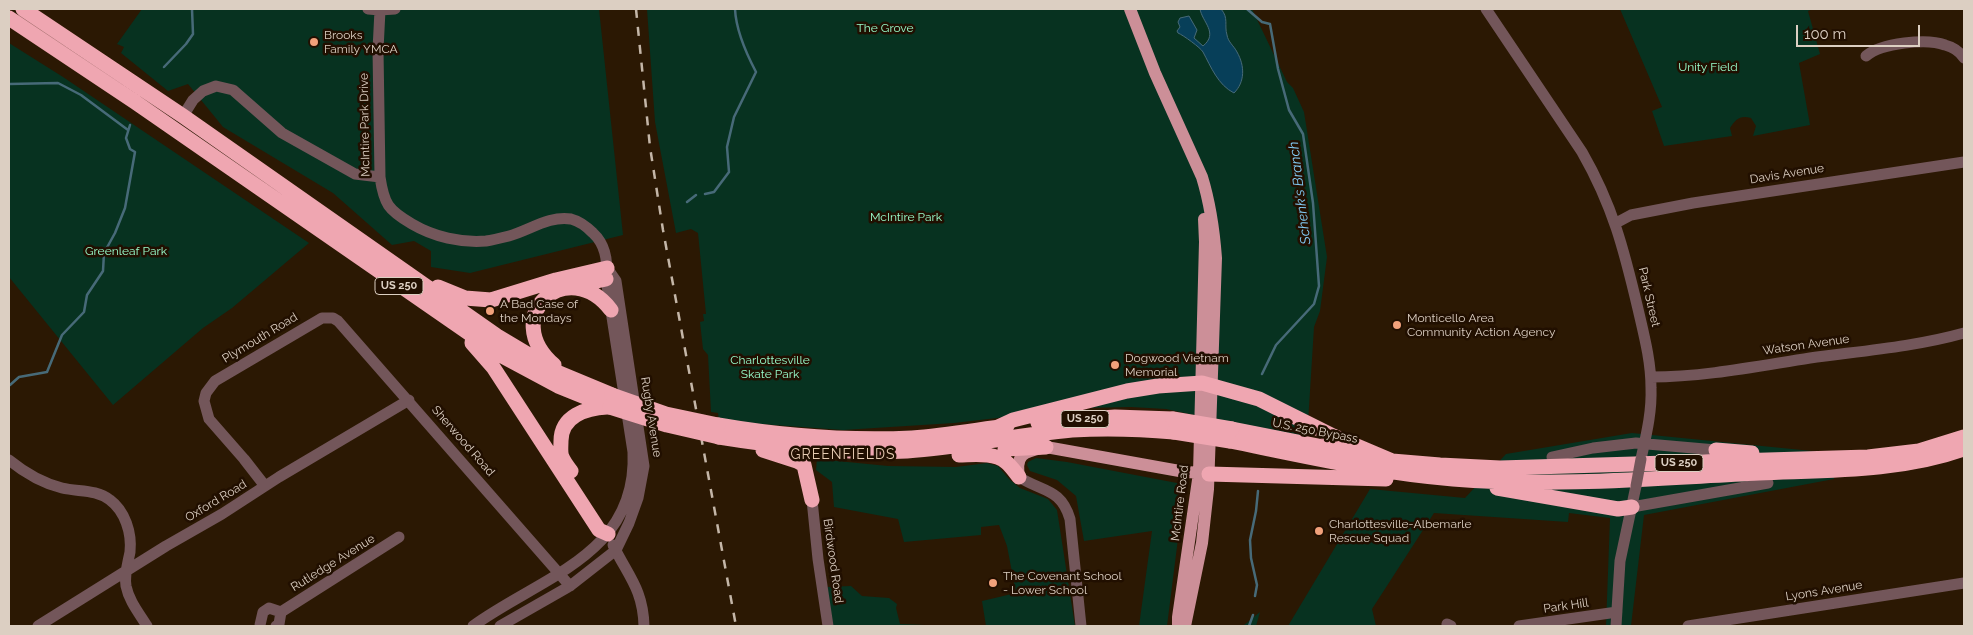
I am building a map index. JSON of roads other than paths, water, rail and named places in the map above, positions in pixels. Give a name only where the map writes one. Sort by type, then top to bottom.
[{"type":"highway","name":"US 250","points":[[23,9],[183,116],[497,336],[525,354],[611,401],[659,422],[718,431],[871,440],[1174,425]]},
{"type":"highway","name":"US 250","points":[[9,18],[135,102],[502,356],[558,386],[666,414],[718,431],[738,440],[804,448],[868,452],[944,447],[1000,433],[1115,417],[1231,435],[1362,468],[1454,479],[1587,482],[1903,464],[1964,449]]},
{"type":"highway","points":[[379,253],[451,293],[480,300],[505,297],[534,286],[607,274]]},
{"type":"highway","points":[[568,377],[540,351],[533,334],[533,324],[538,307],[552,293],[607,274]]},
{"type":"highway","points":[[567,288],[585,289],[594,293],[611,310]]},
{"type":"highway","points":[[454,324],[493,367],[580,503],[599,530],[608,534]]},
{"type":"highway","points":[[1000,433],[1013,420],[1127,391],[1158,386],[1207,384],[1259,399],[1333,436],[1392,460]]},
{"type":"highway","points":[[608,534],[606,523],[562,457],[561,434],[571,418],[580,412],[611,401]]},
{"type":"highway","name":"U.S. 250 Bypass","points":[[1231,435],[1392,460]]},
{"type":"highway","name":"US 250","points":[[1392,460],[1440,466],[1500,468],[1816,459],[1899,454],[1938,446],[1964,438]]},
{"type":"highway","points":[[738,440],[801,463],[806,468],[812,500]]},
{"type":"highway","points":[[868,452],[908,460],[1021,447],[1046,447]]},
{"type":"highway","points":[[1716,450],[1816,459]]},
{"type":"highway","points":[[959,455],[986,455],[998,458],[1006,461],[1019,476]]},
{"type":"highway","points":[[1500,468],[1552,457]]},
{"type":"highway","points":[[1768,483],[1840,469]]},
{"type":"highway","points":[[1204,473],[1378,480],[1430,477]]},
{"type":"highway","points":[[1454,479],[1579,503],[1618,509],[1632,507]]},
{"type":"main road","points":[[1130,9],[1155,73],[1194,157],[1207,191],[1216,258],[1207,384],[1202,542],[1185,626]]},
{"type":"main road","points":[[1019,476],[1017,464],[1021,457],[1025,453],[1046,447],[1204,473]]},
{"type":"main road","name":"McIntire Road","points":[[1178,626],[1178,617],[1204,473]]},
{"type":"street","name":"McIntire Park Drive","points":[[395,9],[374,10],[378,50],[380,177],[382,196],[388,207],[401,217],[429,232],[460,240],[482,241],[509,236],[549,221],[570,219],[583,224],[598,237],[602,245],[607,274]]},
{"type":"street","name":"Park Street","points":[[1486,9],[1582,152],[1598,182],[1616,223],[1643,330],[1651,377],[1650,410],[1645,444],[1620,561],[1616,626]]},
{"type":"street","points":[[1866,56],[1880,47],[1931,42],[1945,44],[1953,48],[1964,58]]},
{"type":"street","points":[[183,116],[193,100],[203,90],[216,86],[233,90],[282,133],[356,174],[380,177]]},
{"type":"street","name":"Davis Avenue","points":[[1616,223],[1636,213],[1693,203],[1964,162]]},
{"type":"street","name":"Rugby Avenue","points":[[473,626],[582,558],[608,534],[627,498],[632,476],[633,458],[607,274]]},
{"type":"street","name":"Rugby Avenue","points":[[500,626],[570,586],[616,550],[638,498],[644,466],[616,281],[607,274]]},
{"type":"street","name":"Plymouth Road","points":[[265,486],[244,458],[209,419],[204,401],[206,394],[215,381],[276,344],[322,318],[333,318]]},
{"type":"street","name":"Sherwood Road","points":[[333,318],[338,321],[408,400],[570,586]]},
{"type":"street","name":"Watson Avenue","points":[[1651,377],[1670,377],[1724,371],[1872,350],[1964,333]]},
{"type":"street","name":"Oxford Road","points":[[38,626],[408,400]]},
{"type":"street","points":[[1552,457],[1606,446],[1645,444],[1716,450]]},
{"type":"street","points":[[9,460],[31,476],[48,484],[97,493],[112,502],[119,510],[128,529],[130,551],[126,571],[128,593],[147,626]]},
{"type":"street","points":[[1019,476],[1054,493],[1067,508],[1070,519],[1081,626]]},
{"type":"street","points":[[1632,507],[1768,483]]},
{"type":"street","name":"Birdwood Road","points":[[812,500],[828,626]]},
{"type":"street","points":[[608,534],[636,584],[644,626]]},
{"type":"street","name":"Rutledge Avenue","points":[[260,626],[263,612],[269,608],[281,612],[399,537]]},
{"type":"street","name":"Lyons Avenue","points":[[1688,626],[1761,620],[1964,583]]},
{"type":"street","points":[[276,626],[281,618],[281,612]]},
{"type":"street","name":"Park Hill","points":[[1519,626],[1617,612]]},
{"type":"water","points":[[1200,9],[1221,9],[1225,15],[1226,31],[1230,42],[1240,57],[1243,74],[1238,89],[1234,93],[1228,90],[1219,80],[1202,50],[1177,31],[1180,27],[1178,22],[1180,18],[1189,16],[1197,30],[1194,38],[1203,46],[1210,37],[1210,32]]},
{"type":"waterway","points":[[164,67],[193,34],[192,9]]},
{"type":"waterway","points":[[705,194],[714,192],[729,172],[727,147],[734,117],[756,72],[742,42],[735,9]]},
{"type":"waterway","name":"Schenk's Branch","points":[[1247,9],[1262,22],[1270,24],[1278,69],[1289,110],[1303,134],[1313,203],[1319,286],[1314,304],[1276,345],[1262,374]]},
{"type":"waterway","points":[[9,84],[58,83],[81,95],[128,130]]},
{"type":"waterway","points":[[10,385],[19,377],[47,372],[62,335],[84,312],[87,295],[103,271],[104,253],[115,233],[125,208],[135,152],[130,149],[126,138],[130,125]]},
{"type":"waterway","points":[[687,202],[696,195]]},
{"type":"waterway","name":"Schenk's Branch","points":[[1255,596],[1257,585],[1251,558],[1250,540],[1258,491]]},
{"type":"waterway","name":"Schenk's Branch","points":[[1249,626],[1253,615]]},
{"type":"railway","points":[[636,9],[650,147],[663,230],[736,626]]},
{"type":"place","name":"Brooks Family YMCA","points":[[314,42]]},
{"type":"place","name":"A Bad Case of the Mondays","points":[[490,311]]},
{"type":"place","name":"Monticello Area Community Action Agency","points":[[1397,325]]},
{"type":"place","name":"Dogwood Vietnam Memorial","points":[[1115,365]]},
{"type":"place","name":"Charlottesville-Albemarle Rescue Squad","points":[[1319,531]]},
{"type":"place","name":"The Covenant School - Lower School","points":[[993,583]]},
{"type":"district","name":"GREENFIELDS","points":[[843,455]]},
{"type":"park label","name":"The Grove","points":[[885,28]]},
{"type":"park label","name":"Unity Field","points":[[1708,67]]},
{"type":"park label","name":"McIntire Park","points":[[906,217]]},
{"type":"park label","name":"Greenleaf Park","points":[[126,251]]},
{"type":"park label","name":"Charlottesville Skate Park","points":[[770,367]]}]
